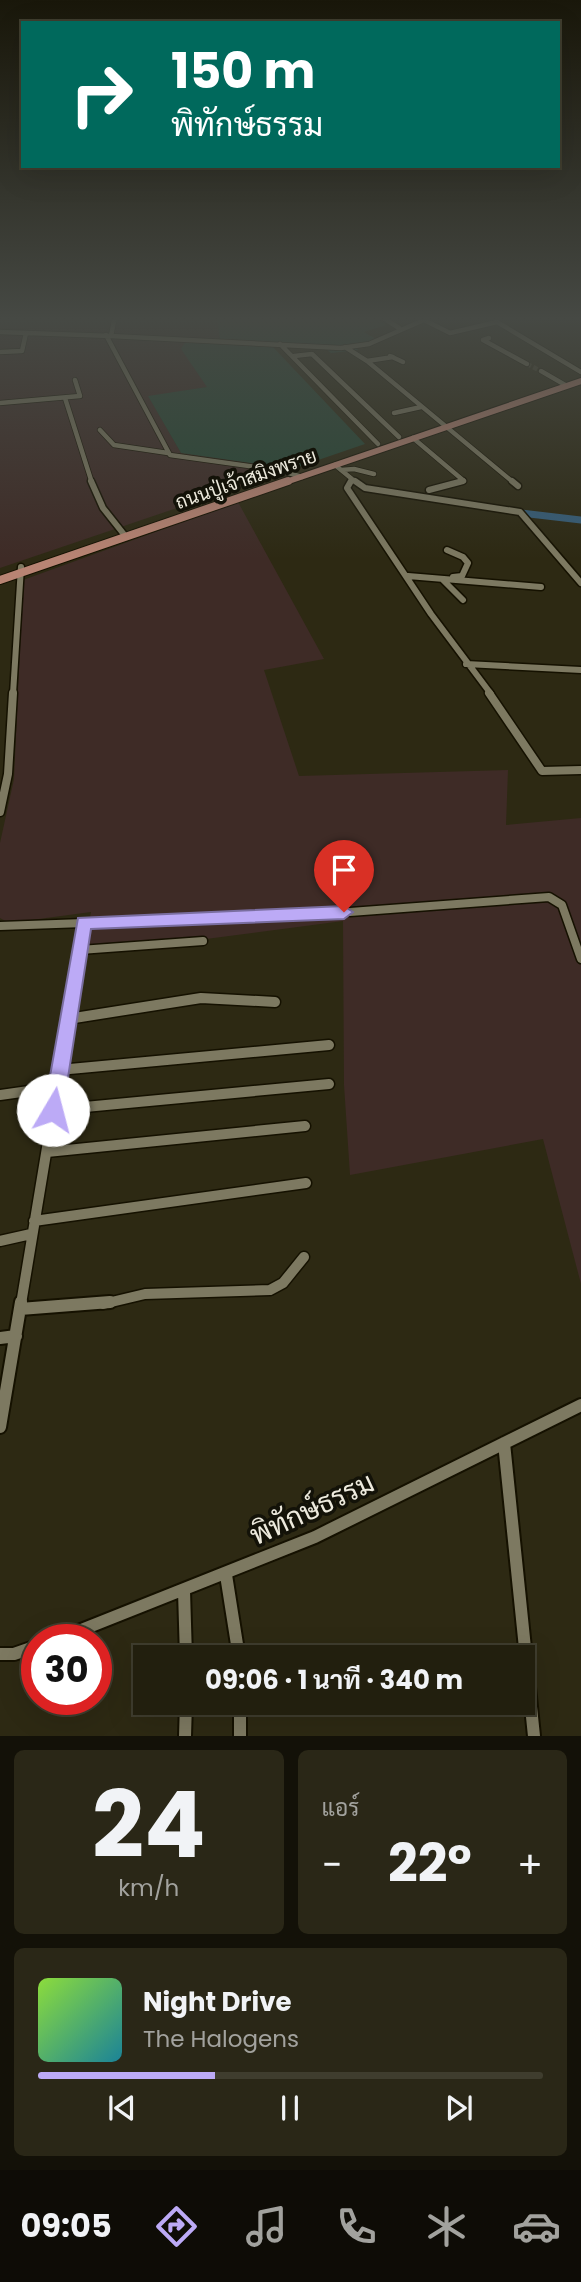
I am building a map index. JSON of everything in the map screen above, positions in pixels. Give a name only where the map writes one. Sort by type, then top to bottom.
[{"type":"main road","name":"ถนนปู่เจ้าสมิงพราย","points":[[299,475],[338,468],[444,425],[525,397]]},
{"type":"main road","name":"ถนนปู่เจ้าสมิงพราย","points":[[0,574],[20,570],[299,475],[378,444],[444,425]]},
{"type":"main road","name":"ถนนปู่เจ้าสมิงพราย","points":[[0,580],[20,570]]},
{"type":"street","points":[[0,402],[72,397]]},
{"type":"street","points":[[140,397],[168,453]]},
{"type":"street","points":[[334,397],[378,444]]},
{"type":"street","points":[[356,397],[399,437]]},
{"type":"street","points":[[409,397],[518,485]]},
{"type":"street","points":[[65,398],[98,498],[109,520],[124,535]]},
{"type":"street","points":[[394,413],[421,407]]},
{"type":"street","points":[[351,415],[371,411]]},
{"type":"street","points":[[100,430],[114,445],[299,475]]},
{"type":"street","points":[[413,438],[463,479],[455,485],[429,490]]},
{"type":"street","points":[[338,468],[374,474]]},
{"type":"street","points":[[338,468],[365,488],[518,511],[581,583]]},
{"type":"street","points":[[352,479],[347,488],[542,771],[581,770]]},
{"type":"street","points":[[429,578],[460,577],[464,574],[466,559],[447,550]]},
{"type":"street","points":[[0,812],[20,570]]},
{"type":"street","points":[[408,576],[541,587]]},
{"type":"street","points":[[443,580],[464,600]]},
{"type":"street","points":[[466,664],[581,670]]},
{"type":"street","points":[[0,926],[347,912],[518,897],[550,897],[562,905],[581,959]]},
{"type":"street","points":[[0,1427],[84,923]]},
{"type":"street","points":[[80,950],[204,942]]},
{"type":"street","points":[[68,1019],[201,998],[275,1002]]},
{"type":"street","points":[[59,1070],[329,1045]]},
{"type":"street","points":[[53,1110],[329,1084]]},
{"type":"street","points":[[0,1095],[57,1087]]},
{"type":"street","points":[[47,1152],[305,1126]]},
{"type":"street","points":[[34,1221],[306,1183]]},
{"type":"street","points":[[0,1241],[31,1234]]},
{"type":"street","points":[[20,1309],[101,1304],[145,1294],[270,1290],[283,1283],[304,1257]]},
{"type":"street","points":[[0,1338],[16,1336]]},
{"type":"street","name":"พิทักษ์ธรรม","points":[[98,1624],[226,1575],[315,1537],[581,1405]]},
{"type":"street","points":[[505,1443],[534,1736]]},
{"type":"street","points":[[226,1575],[237,1645]]},
{"type":"street","points":[[184,1591],[186,1645]]},
{"type":"street","points":[[0,1654],[21,1651]]},
{"type":"street","points":[[185,1736],[186,1715]]},
{"type":"street","points":[[240,1715],[240,1736]]},
{"type":"shaded area","points":[[0,397],[149,397],[181,453],[292,469],[0,568]]},
{"type":"shaded area","points":[[238,502],[324,659],[264,670],[299,776],[508,770],[506,825],[581,818],[581,1284],[543,1139],[350,1175],[344,1085],[343,921],[83,955],[91,912],[9,923],[0,918],[0,843],[14,779],[23,580]]},
{"type":"green space","points":[[149,397],[320,397],[365,444],[292,469],[181,453]]},
{"type":"waterway","points":[[521,513],[581,520]]},
{"type":"route","points":[[53,1110],[84,923],[344,912]]}]
